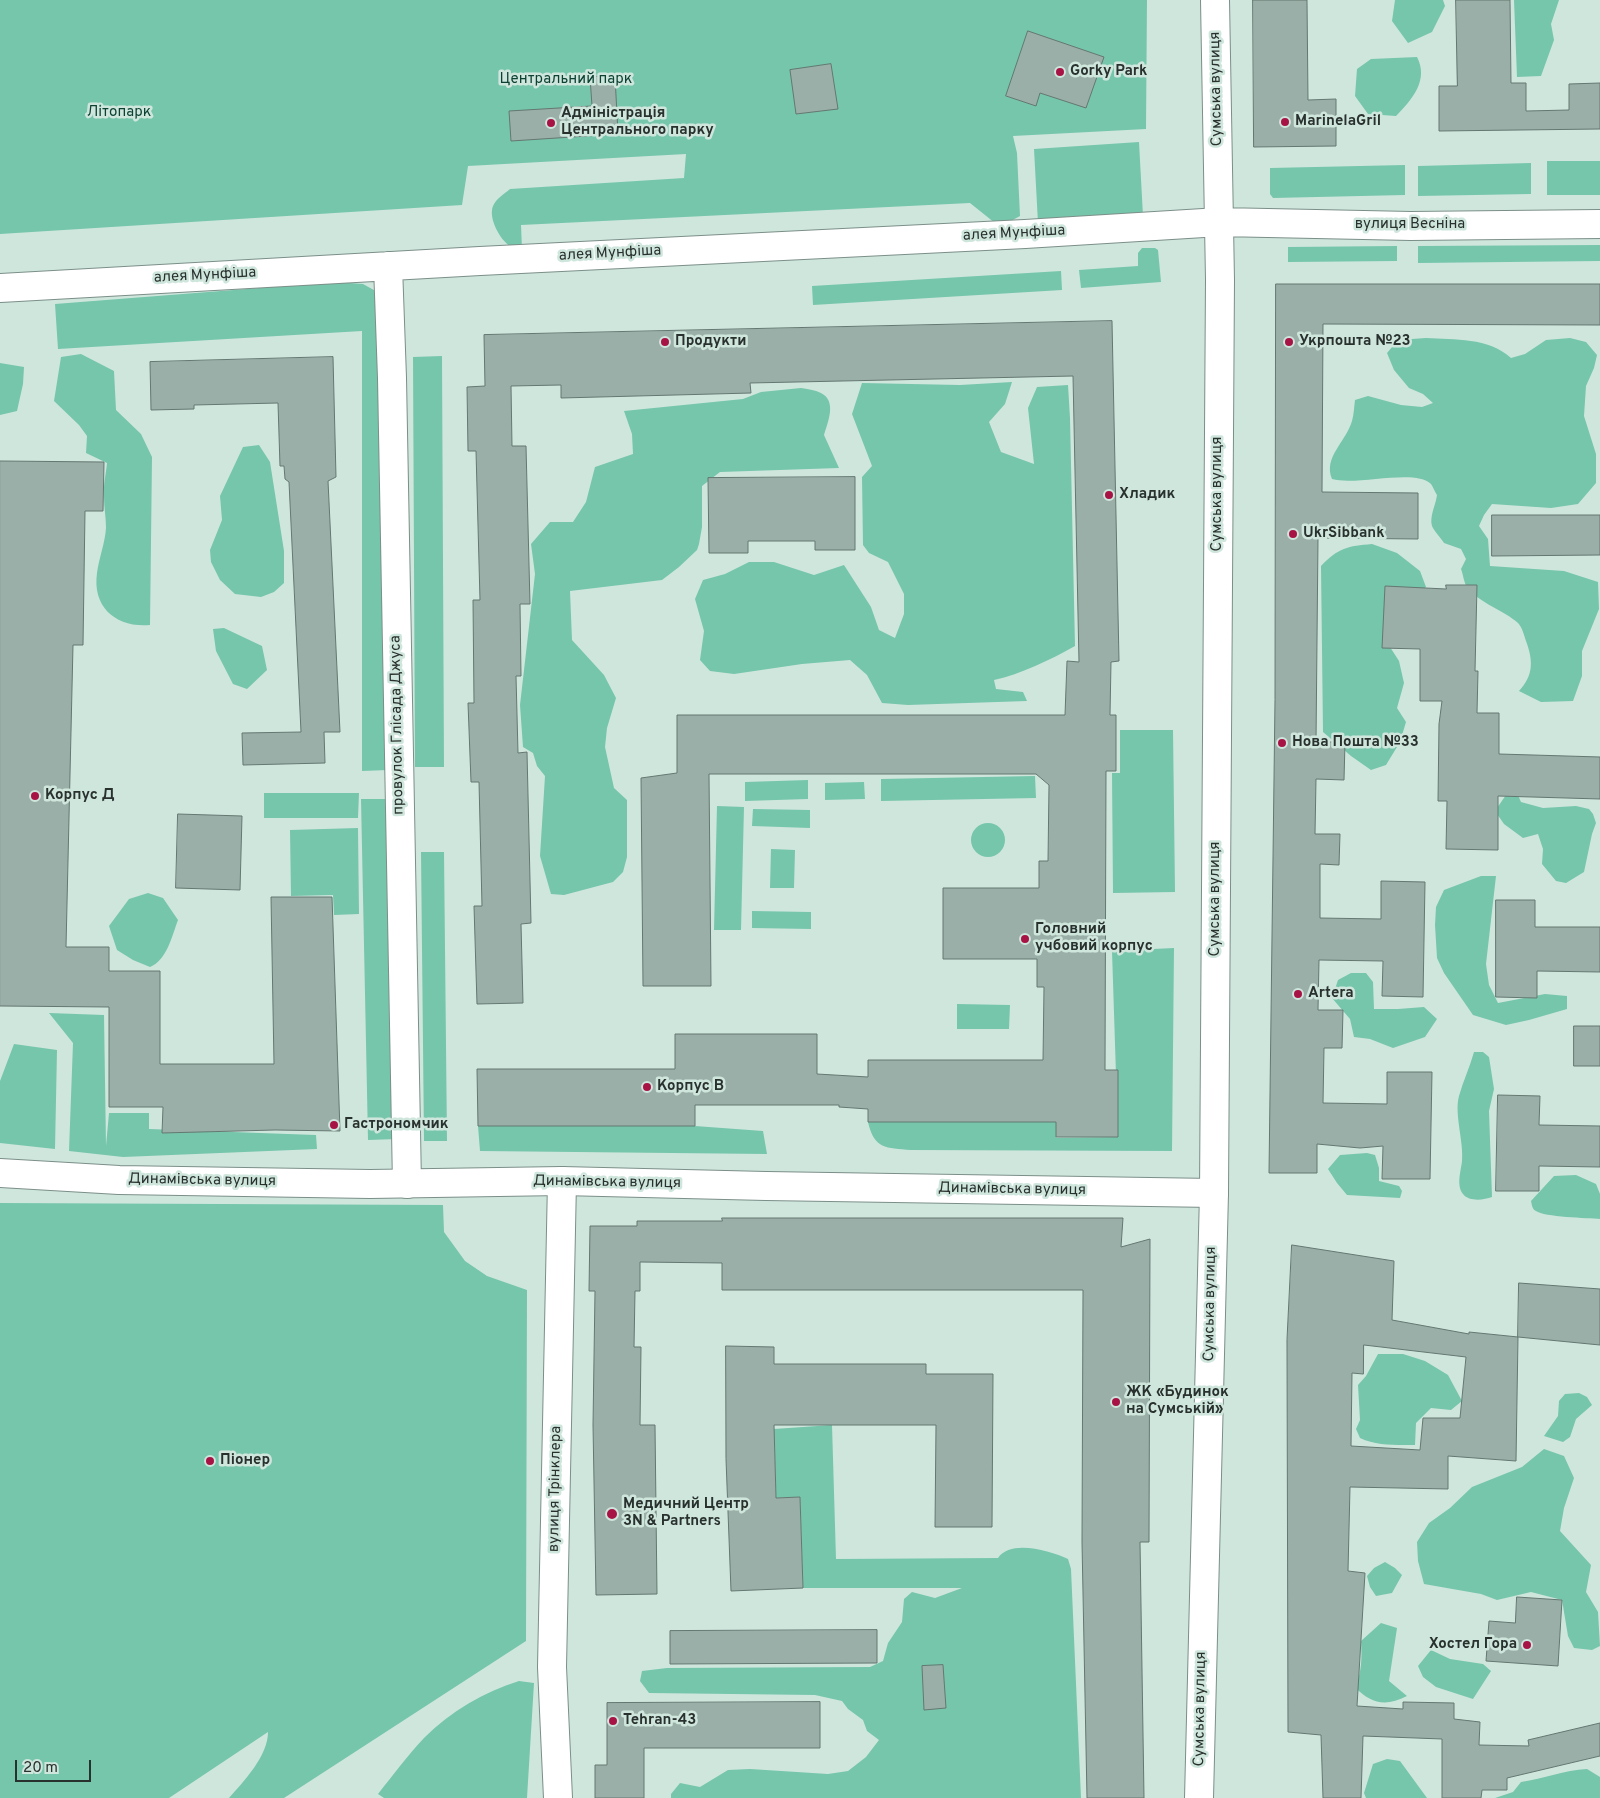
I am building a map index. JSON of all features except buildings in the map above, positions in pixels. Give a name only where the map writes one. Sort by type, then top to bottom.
[{"type":"street","name":"Сумська вулиця","points":[[1199,1798],[1214,1193],[1220,222],[1215,0]]},
{"type":"street","name":"вулиця Весніна","points":[[1220,222],[1411,226],[1600,224]]},
{"type":"street","name":"алея Мунфіша","points":[[0,288],[1220,222]]},
{"type":"street","name":"провулок Глісада Джуса","points":[[388,266],[392,378],[407,1184]]},
{"type":"street","name":"Динамівська вулиця","points":[[0,1173],[119,1180],[407,1184],[562,1181],[1214,1193]]},
{"type":"street","name":"вулиця Трінклера","points":[[558,1798],[552,1667],[562,1181]]},
{"type":"green space","points":[[0,0],[1147,0],[1146,129],[1013,136],[1017,153],[1020,216],[1009,222],[995,223],[970,203],[521,225],[522,249],[511,247],[506,243],[496,228],[492,216],[494,203],[510,189],[684,178],[686,154],[468,166],[462,205],[0,234]]},
{"type":"green space","points":[[1395,0],[1443,0],[1445,6],[1432,32],[1408,43],[1392,21]]},
{"type":"green space","points":[[1514,0],[1559,0],[1551,24],[1554,40],[1541,76],[1517,77]]},
{"type":"green space","points":[[1417,57],[1420,65],[1420,82],[1408,103],[1396,116],[1368,114],[1355,96],[1357,69],[1371,59]]},
{"type":"green space","points":[[1139,142],[1143,216],[1038,223],[1034,149]]},
{"type":"green space","points":[[1547,161],[1600,161],[1600,195],[1547,195]]},
{"type":"green space","points":[[1531,163],[1531,194],[1418,196],[1418,166]]},
{"type":"green space","points":[[1405,165],[1405,195],[1273,198],[1270,194],[1270,168]]},
{"type":"green space","points":[[1600,245],[1600,261],[1418,263],[1418,246]]},
{"type":"green space","points":[[1397,246],[1397,261],[1288,262],[1288,247]]},
{"type":"green space","points":[[1142,248],[1155,248],[1158,250],[1161,282],[1081,288],[1079,270],[1138,266],[1138,253]]},
{"type":"green space","points":[[1061,271],[1062,290],[813,305],[812,286]]},
{"type":"green space","points":[[336,282],[363,284],[381,294],[388,770],[362,771],[362,331],[58,349],[55,304]]},
{"type":"green space","points":[[1426,338],[1482,343],[1502,351],[1511,358],[1525,354],[1546,340],[1570,338],[1586,342],[1597,355],[1594,368],[1586,386],[1584,416],[1596,454],[1596,483],[1578,504],[1551,508],[1492,504],[1479,526],[1488,539],[1490,566],[1564,571],[1598,582],[1599,609],[1582,651],[1582,676],[1573,701],[1541,702],[1519,691],[1530,673],[1531,667],[1530,655],[1522,629],[1513,619],[1478,598],[1467,587],[1461,569],[1466,559],[1461,549],[1444,543],[1432,526],[1432,515],[1437,495],[1431,484],[1423,479],[1412,477],[1343,481],[1332,479],[1330,464],[1349,429],[1354,413],[1355,400],[1368,396],[1401,405],[1422,407],[1433,403],[1423,394],[1409,388],[1394,370],[1387,353],[1398,340]]},
{"type":"green space","points":[[81,354],[114,371],[116,410],[141,434],[152,457],[150,625],[127,623],[117,619],[103,606],[96,585],[106,528],[104,484],[107,463],[86,453],[87,436],[79,425],[54,401],[61,357]]},
{"type":"green space","points":[[442,356],[444,767],[415,767],[413,357]]},
{"type":"green space","points":[[0,363],[24,367],[23,384],[17,411],[0,415]]},
{"type":"green space","points":[[1012,382],[1005,404],[989,422],[1001,452],[1034,464],[1028,408],[1037,387],[1068,385],[1070,418],[1075,646],[1035,666],[994,680],[996,689],[1023,692],[1027,701],[908,705],[882,703],[867,675],[850,660],[802,664],[734,674],[710,671],[700,660],[704,631],[695,599],[703,580],[725,574],[749,562],[774,562],[814,575],[844,565],[871,607],[879,630],[895,638],[904,614],[904,594],[888,562],[869,553],[863,545],[862,477],[872,466],[852,414],[862,383],[960,385]]},
{"type":"green space","points":[[801,388],[821,393],[829,401],[830,412],[824,435],[839,468],[720,472],[702,486],[702,527],[699,544],[697,550],[679,567],[662,580],[570,591],[572,640],[604,675],[616,698],[607,728],[605,747],[614,788],[627,800],[627,857],[623,872],[613,882],[564,895],[551,894],[540,856],[545,776],[537,766],[533,753],[523,747],[520,705],[535,574],[531,544],[550,522],[573,522],[586,502],[595,467],[633,454],[632,434],[624,411],[743,399],[761,392]]},
{"type":"green space","points":[[259,445],[270,462],[284,551],[284,583],[274,592],[261,597],[235,594],[220,580],[211,562],[210,550],[222,520],[220,496],[243,447]]},
{"type":"green space","points":[[1372,544],[1397,553],[1420,571],[1426,587],[1403,609],[1390,647],[1399,661],[1404,683],[1397,708],[1406,722],[1400,742],[1386,765],[1371,770],[1323,732],[1321,566],[1333,555],[1344,549]]},
{"type":"green space","points":[[224,628],[262,646],[267,670],[247,689],[233,684],[216,651],[213,629]]},
{"type":"green space","points":[[1120,730],[1173,730],[1175,892],[1113,893],[1112,773],[1120,773]]},
{"type":"green space","points":[[1035,776],[1036,798],[881,801],[881,779]]},
{"type":"green space","points":[[808,780],[808,799],[745,801],[745,782]]},
{"type":"green space","points":[[864,782],[865,799],[825,800],[825,783]]},
{"type":"green space","points":[[1508,792],[1517,793],[1521,802],[1543,808],[1576,806],[1589,809],[1596,823],[1584,872],[1566,883],[1556,881],[1542,864],[1543,849],[1538,834],[1523,838],[1504,824],[1495,811]]},
{"type":"green space","points":[[264,793],[359,793],[358,818],[264,818]]},
{"type":"green space","points":[[361,799],[391,799],[397,1139],[368,1140]]},
{"type":"green space","points":[[717,806],[744,807],[741,930],[714,930]]},
{"type":"green space","points":[[753,809],[810,810],[810,828],[752,826]]},
{"type":"green space","points":[[988,823],[1000,828],[1005,840],[1000,852],[988,857],[976,852],[971,840],[976,828]]},
{"type":"green space","points":[[358,828],[359,914],[334,915],[333,895],[291,896],[290,830]]},
{"type":"green space","points":[[771,849],[795,850],[794,888],[770,888]]},
{"type":"green space","points":[[421,852],[444,852],[447,1141],[424,1141]]},
{"type":"green space","points":[[1481,876],[1496,876],[1486,964],[1489,985],[1498,1003],[1545,994],[1567,996],[1567,1009],[1506,1025],[1473,1015],[1444,973],[1437,958],[1436,907],[1444,890]]},
{"type":"green space","points":[[148,893],[163,898],[178,920],[165,953],[156,964],[150,967],[133,960],[117,950],[109,926],[129,899]]},
{"type":"green space","points":[[752,911],[811,912],[811,929],[752,928]]},
{"type":"green space","points":[[1174,948],[1172,1151],[911,1150],[895,1149],[882,1145],[874,1137],[868,1122],[1056,1122],[1056,1138],[1118,1137],[1112,951]]},
{"type":"green space","points":[[1351,973],[1366,973],[1373,982],[1374,1009],[1424,1007],[1437,1019],[1425,1037],[1393,1048],[1370,1039],[1354,1037],[1350,1019],[1332,998],[1338,980]]},
{"type":"green space","points":[[957,1004],[1010,1005],[1009,1029],[957,1029]]},
{"type":"green space","points":[[49,1013],[104,1015],[106,1146],[109,1113],[149,1113],[149,1129],[316,1135],[317,1149],[123,1157],[69,1151],[73,1043]]},
{"type":"green space","points":[[14,1044],[57,1050],[55,1149],[0,1143],[0,1081]]},
{"type":"green space","points":[[1474,1052],[1483,1052],[1489,1057],[1494,1089],[1489,1111],[1492,1197],[1477,1200],[1466,1197],[1460,1186],[1462,1153],[1458,1111],[1459,1096]]},
{"type":"green space","points":[[478,1126],[695,1126],[763,1131],[767,1154],[480,1151]]},
{"type":"green space","points":[[1367,1153],[1375,1155],[1379,1168],[1379,1181],[1399,1186],[1402,1191],[1400,1198],[1347,1195],[1328,1169],[1340,1155]]},
{"type":"green space","points":[[1576,1175],[1596,1184],[1600,1194],[1600,1219],[1548,1215],[1536,1211],[1532,1207],[1531,1201],[1554,1176]]},
{"type":"green space","name":"Піонер","points":[[0,1203],[443,1205],[444,1232],[465,1261],[487,1276],[527,1290],[526,1641],[284,1798],[229,1798],[260,1759],[267,1741],[268,1732],[169,1798],[0,1798]]},
{"type":"green space","points":[[1378,1354],[1403,1354],[1425,1361],[1448,1375],[1462,1401],[1451,1410],[1431,1408],[1416,1423],[1415,1445],[1373,1442],[1360,1438],[1356,1429],[1360,1420],[1358,1385],[1366,1376]]},
{"type":"green space","points":[[1579,1393],[1587,1397],[1592,1405],[1576,1419],[1570,1437],[1563,1442],[1544,1436],[1558,1416],[1559,1401],[1565,1394]]},
{"type":"green space","points":[[832,1425],[836,1559],[998,1558],[1004,1552],[1012,1549],[1031,1548],[1068,1559],[1071,1569],[1081,1798],[671,1798],[671,1794],[680,1783],[700,1787],[728,1770],[750,1769],[828,1774],[848,1771],[866,1757],[879,1740],[867,1731],[863,1720],[848,1709],[842,1701],[815,1695],[649,1693],[640,1681],[642,1671],[667,1668],[870,1667],[883,1661],[888,1643],[902,1622],[904,1599],[912,1592],[935,1598],[962,1588],[803,1588],[800,1497],[776,1498],[774,1429]]},
{"type":"green space","points":[[1544,1449],[1564,1456],[1574,1478],[1564,1508],[1560,1531],[1591,1565],[1586,1592],[1598,1612],[1600,1646],[1592,1650],[1574,1648],[1568,1636],[1562,1600],[1531,1592],[1497,1600],[1481,1594],[1424,1584],[1418,1561],[1417,1542],[1429,1523],[1450,1508],[1472,1487],[1522,1467]]},
{"type":"green space","points":[[1385,1562],[1402,1575],[1392,1593],[1376,1596],[1370,1587],[1367,1576],[1374,1568]]},
{"type":"green space","points":[[1381,1623],[1397,1628],[1389,1681],[1407,1696],[1392,1702],[1373,1700],[1355,1687],[1361,1665],[1361,1641]]},
{"type":"green space","points":[[1431,1650],[1450,1659],[1483,1664],[1491,1671],[1473,1699],[1436,1687],[1423,1677],[1418,1666]]},
{"type":"green space","points":[[519,1681],[534,1683],[527,1798],[384,1798],[378,1794],[424,1738],[445,1719],[468,1703]]},
{"type":"green space","points":[[1387,1759],[1400,1761],[1427,1798],[1366,1798],[1364,1793],[1373,1764]]},
{"type":"green space","points":[[1587,1769],[1600,1777],[1600,1798],[1495,1798],[1513,1792],[1521,1782]]},
{"type":"place","name":"Gorky Park","points":[[1060,72]]},
{"type":"place","name":"MarinelaGril","points":[[1285,122]]},
{"type":"place","name":"Адміністрація Центрального парку","points":[[551,123]]},
{"type":"place","name":"Продукти","points":[[665,342]]},
{"type":"place","name":"Укрпошта №23","points":[[1289,342]]},
{"type":"place","name":"Хладик","points":[[1109,495]]},
{"type":"place","name":"UkrSibbank","points":[[1293,534]]},
{"type":"place","name":"Нова Пошта №33","points":[[1282,743]]},
{"type":"place","name":"Корпус Д","points":[[35,796]]},
{"type":"place","name":"Головний учбовий корпус","points":[[1025,939]]},
{"type":"place","name":"Artera","points":[[1298,994]]},
{"type":"place","name":"Корпус В","points":[[647,1087]]},
{"type":"place","name":"Гастрономчик","points":[[334,1125]]},
{"type":"place","name":"ЖК «Будинок на Сумській»","points":[[1116,1402]]},
{"type":"place","name":"Піонер","points":[[210,1461]]},
{"type":"place","name":"Медичний Центр 3N & Partners","points":[[612,1514]]},
{"type":"place","name":"Хостел Гора","points":[[1527,1645]]},
{"type":"place","name":"Tehran-43","points":[[613,1721]]},
{"type":"park label","name":"Центральний парк","points":[[566,80]]},
{"type":"park label","name":"Літопарк","points":[[119,113]]}]
